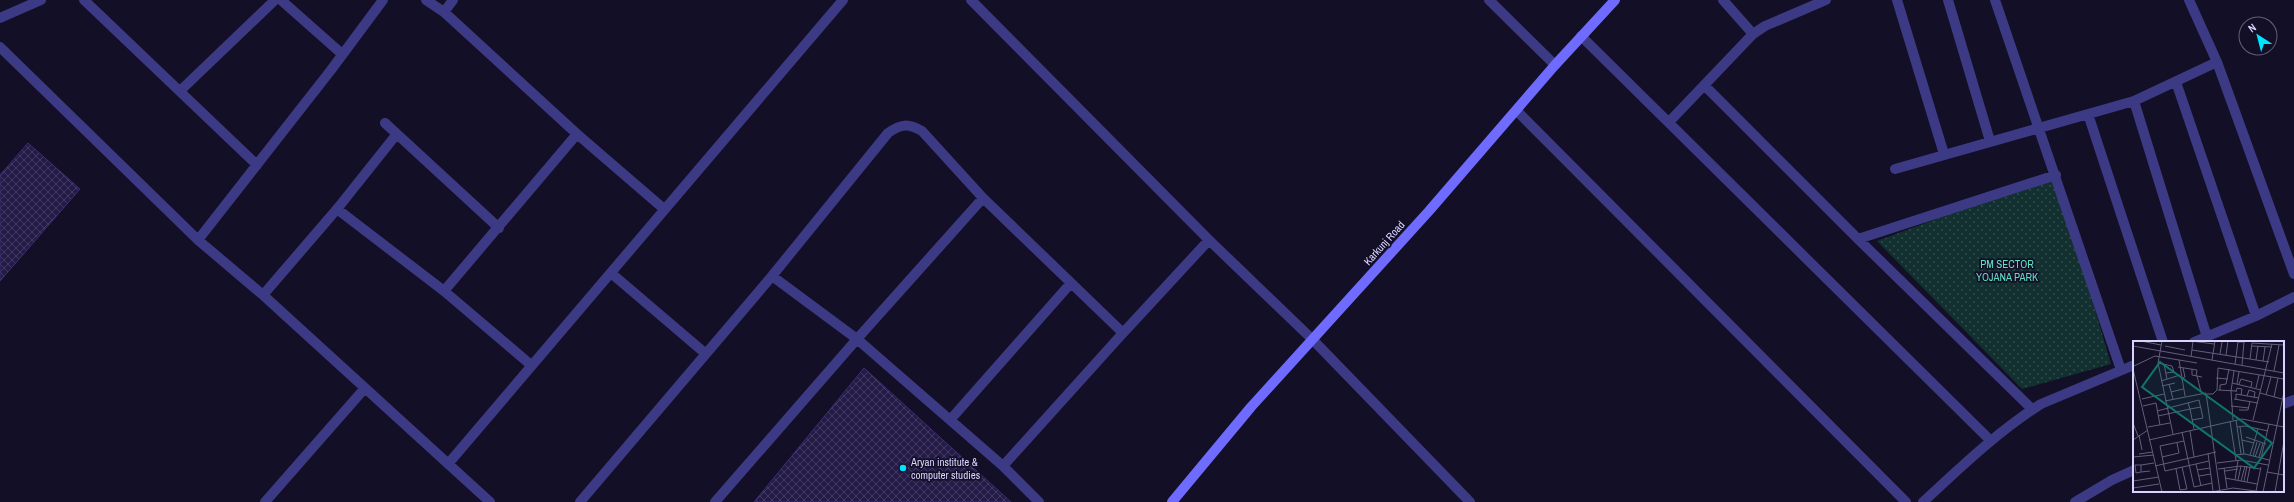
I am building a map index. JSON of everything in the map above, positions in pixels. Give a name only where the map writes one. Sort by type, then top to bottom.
[{"type":"street","points":[[0,18],[41,0]]},
{"type":"street","points":[[84,0],[181,90],[257,165]]},
{"type":"street","points":[[181,90],[275,0]]},
{"type":"street","points":[[282,0],[342,54]]},
{"type":"street","points":[[198,240],[383,0]]},
{"type":"street","points":[[426,0],[444,12],[577,134],[664,209]]},
{"type":"street","points":[[444,12],[453,0]]},
{"type":"street","points":[[971,0],[1210,240],[1313,340],[1470,502]]},
{"type":"street","points":[[1489,0],[1555,65]]},
{"type":"street","name":"Karkunj Road","points":[[1172,502],[1251,407],[1313,340],[1517,111],[1555,65],[1615,0]]},
{"type":"street","points":[[1723,0],[1753,34]]},
{"type":"street","points":[[1669,122],[1753,34],[1765,26],[1826,0]]},
{"type":"street","points":[[1897,0],[1944,154]]},
{"type":"street","points":[[1948,0],[1990,141]]},
{"type":"street","points":[[1996,0],[2121,370]]},
{"type":"street","points":[[2189,0],[2217,62],[2294,274]]},
{"type":"street","points":[[448,464],[840,1]]},
{"type":"street","points":[[1581,36],[1990,440]]},
{"type":"street","points":[[0,47],[198,240],[262,295],[490,502]]},
{"type":"street","points":[[1895,169],[2134,101],[2217,62]]},
{"type":"street","points":[[2176,82],[2256,316]]},
{"type":"street","points":[[1704,85],[1858,239],[2032,409]]},
{"type":"street","points":[[2134,101],[2207,337]]},
{"type":"street","points":[[1517,111],[1906,502]]},
{"type":"street","points":[[2088,114],[2163,341]]},
{"type":"street","points":[[385,123],[396,135],[499,228]]},
{"type":"street","points":[[580,502],[772,276],[888,133],[900,125],[911,125],[922,131],[983,198],[1123,333]]},
{"type":"street","points":[[444,291],[499,228],[577,134]]},
{"type":"street","points":[[262,295],[337,209],[396,135]]},
{"type":"street","points":[[1858,239],[2056,175]]},
{"type":"street","points":[[715,502],[857,339],[983,198]]},
{"type":"street","points":[[337,209],[444,291],[531,365]]},
{"type":"street","points":[[1003,466],[1123,333],[1210,240]]},
{"type":"street","points":[[611,273],[706,354]]},
{"type":"street","points":[[772,276],[857,339],[1003,466],[1039,502]]},
{"type":"street","points":[[950,420],[1071,284]]},
{"type":"street","points":[[2197,341],[2256,316],[2294,297]]},
{"type":"street","points":[[1923,502],[1990,440],[2032,409],[2133,365]]},
{"type":"street","points":[[265,502],[365,388]]},
{"type":"street","points":[[2284,404],[2294,400]]},
{"type":"street","points":[[2075,502],[2112,480],[2133,470]]},
{"type":"green space","name":"PM SECTOR YOJANA PARK","points":[[2055,175],[2111,364],[2022,389],[1877,241]]},
{"type":"building","points":[[28,143],[80,189],[0,281],[0,175]]},
{"type":"building","name":"Aryan institute & computer studies","points":[[864,368],[1011,502],[754,502]]},
{"type":"place","name":"Aryan institute & computer studies","points":[[903,468]]}]
